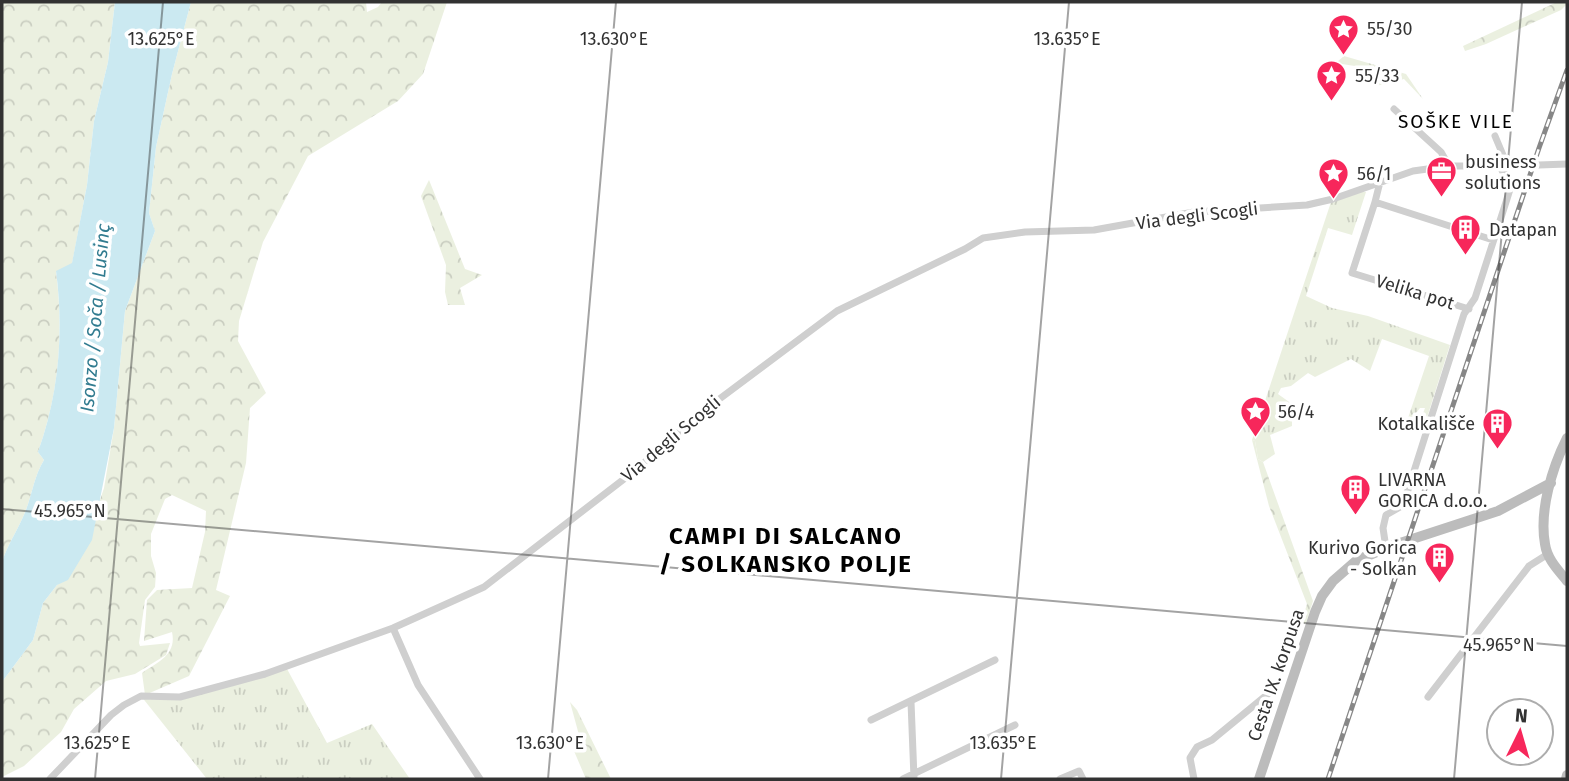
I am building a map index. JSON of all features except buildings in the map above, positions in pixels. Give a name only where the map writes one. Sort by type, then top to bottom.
[{"type":"main road","points":[[1567,438],[1551,483],[1545,507],[1544,529],[1545,545],[1551,562],[1567,581]]},
{"type":"main road","name":"Cesta IX. korpusa","points":[[1259,779],[1322,596],[1339,574],[1357,560],[1498,511],[1551,483]]},
{"type":"street","points":[[1394,108],[1441,152],[1449,166]]},
{"type":"street","name":"Velika pot","points":[[1386,548],[1383,528],[1386,515],[1400,507],[1408,490],[1464,314],[1475,298],[1511,186],[1495,136]]},
{"type":"street","points":[[1539,165],[1567,164]]},
{"type":"street","points":[[1380,182],[1413,171],[1449,166],[1526,166]]},
{"type":"street","name":"Velika pot","points":[[1380,182],[1352,273],[1469,309]]},
{"type":"street","name":"Via degli Scogli","points":[[50,779],[118,709],[141,696],[180,697],[241,681],[393,628],[484,587],[637,469],[702,412],[837,311],[983,238],[1025,232],[1094,230],[1194,212],[1307,205],[1380,182]]},
{"type":"street","points":[[1375,202],[1493,240]]},
{"type":"street","points":[[1428,697],[1529,566],[1548,554]]},
{"type":"street","points":[[393,628],[418,685],[480,779]]},
{"type":"street","points":[[871,720],[995,660]]},
{"type":"street","points":[[1194,779],[1190,758],[1197,747],[1212,740],[1274,689]]},
{"type":"street","points":[[911,702],[914,777]]},
{"type":"street","points":[[903,779],[914,777],[1015,725]]},
{"type":"street","points":[[1060,779],[1079,771],[1083,779]]},
{"type":"green space","points":[[2,2],[115,2],[108,62],[94,121],[87,185],[72,264],[56,272],[60,318],[58,363],[51,408],[38,452],[44,460],[26,510],[2,562]]},
{"type":"green space","points":[[191,2],[366,2],[367,12],[382,2],[447,2],[423,74],[398,101],[308,156],[263,242],[239,321],[238,341],[266,393],[250,408],[246,463],[216,590],[230,596],[189,676],[145,695],[142,673],[165,657],[172,647],[173,640],[172,632],[144,641],[147,600],[157,590],[192,588],[205,532],[206,511],[172,495],[165,499],[151,534],[155,587],[145,600],[139,643],[140,646],[170,643],[166,655],[135,674],[106,681],[74,709],[61,732],[24,766],[2,777],[2,682],[33,640],[43,603],[57,585],[98,506],[104,488],[114,428],[125,311],[155,231],[149,213],[156,147]]},
{"type":"green space","points":[[1557,2],[1567,4],[1561,10],[1465,51],[1463,46]]},
{"type":"green space","points":[[1344,56],[1406,74],[1423,99],[1404,79],[1376,86],[1371,72],[1361,67],[1342,64],[1333,73],[1330,68]]},
{"type":"green space","points":[[429,180],[465,269],[482,275],[460,288],[465,305],[448,305],[445,292],[446,265],[421,196]]},
{"type":"green space","points":[[1366,192],[1352,235],[1328,228],[1306,296],[1332,308],[1368,316],[1450,345],[1424,427],[1418,427],[1425,408],[1420,408],[1410,421],[1407,421],[1429,356],[1382,339],[1370,371],[1351,359],[1315,377],[1308,373],[1291,386],[1281,388],[1278,394],[1292,404],[1292,426],[1270,435],[1275,454],[1263,462],[1258,459],[1255,441],[1252,440],[1331,202]]},
{"type":"green space","points":[[1252,440],[1255,441],[1258,459],[1263,462],[1313,601],[1306,623],[1301,624],[1307,604],[1269,506]]},
{"type":"green space","points":[[286,667],[327,743],[372,724],[410,779],[207,779],[141,696],[180,697]]},
{"type":"green space","points":[[570,702],[577,710],[611,779],[586,779],[574,751],[582,746]]},
{"type":"water","name":"Isonzo / Soča / Lusinç","points":[[115,2],[191,2],[156,147],[149,213],[155,231],[125,311],[114,428],[92,540],[68,580],[57,585],[43,603],[33,640],[2,682],[2,562],[26,510],[44,460],[38,452],[51,408],[58,363],[60,317],[56,271],[72,263],[87,185],[94,121],[108,62]]},
{"type":"railway","points":[[1328,779],[1567,70]]},
{"type":"place","name":"55/30","points":[[1344,56]]},
{"type":"place","name":"55/33","points":[[1332,103]]},
{"type":"place","name":"business solutions","points":[[1442,199]]},
{"type":"place","name":"56/1","points":[[1334,201]]},
{"type":"place","name":"Datapan","points":[[1466,257]]},
{"type":"place","name":"56/4","points":[[1255,439]]},
{"type":"place","name":"Kotalkališče","points":[[1498,451]]},
{"type":"place","name":"LIVARNA GORICA d.o.o.","points":[[1355,517]]},
{"type":"place","name":"Kurivo Gorica - Solkan","points":[[1440,585]]},
{"type":"district","name":"SOŠKE VILE","points":[[1456,121]]},
{"type":"district","name":"CAMPI DI SALCANO / SOLKANSKO POLJE","points":[[786,550]]}]
